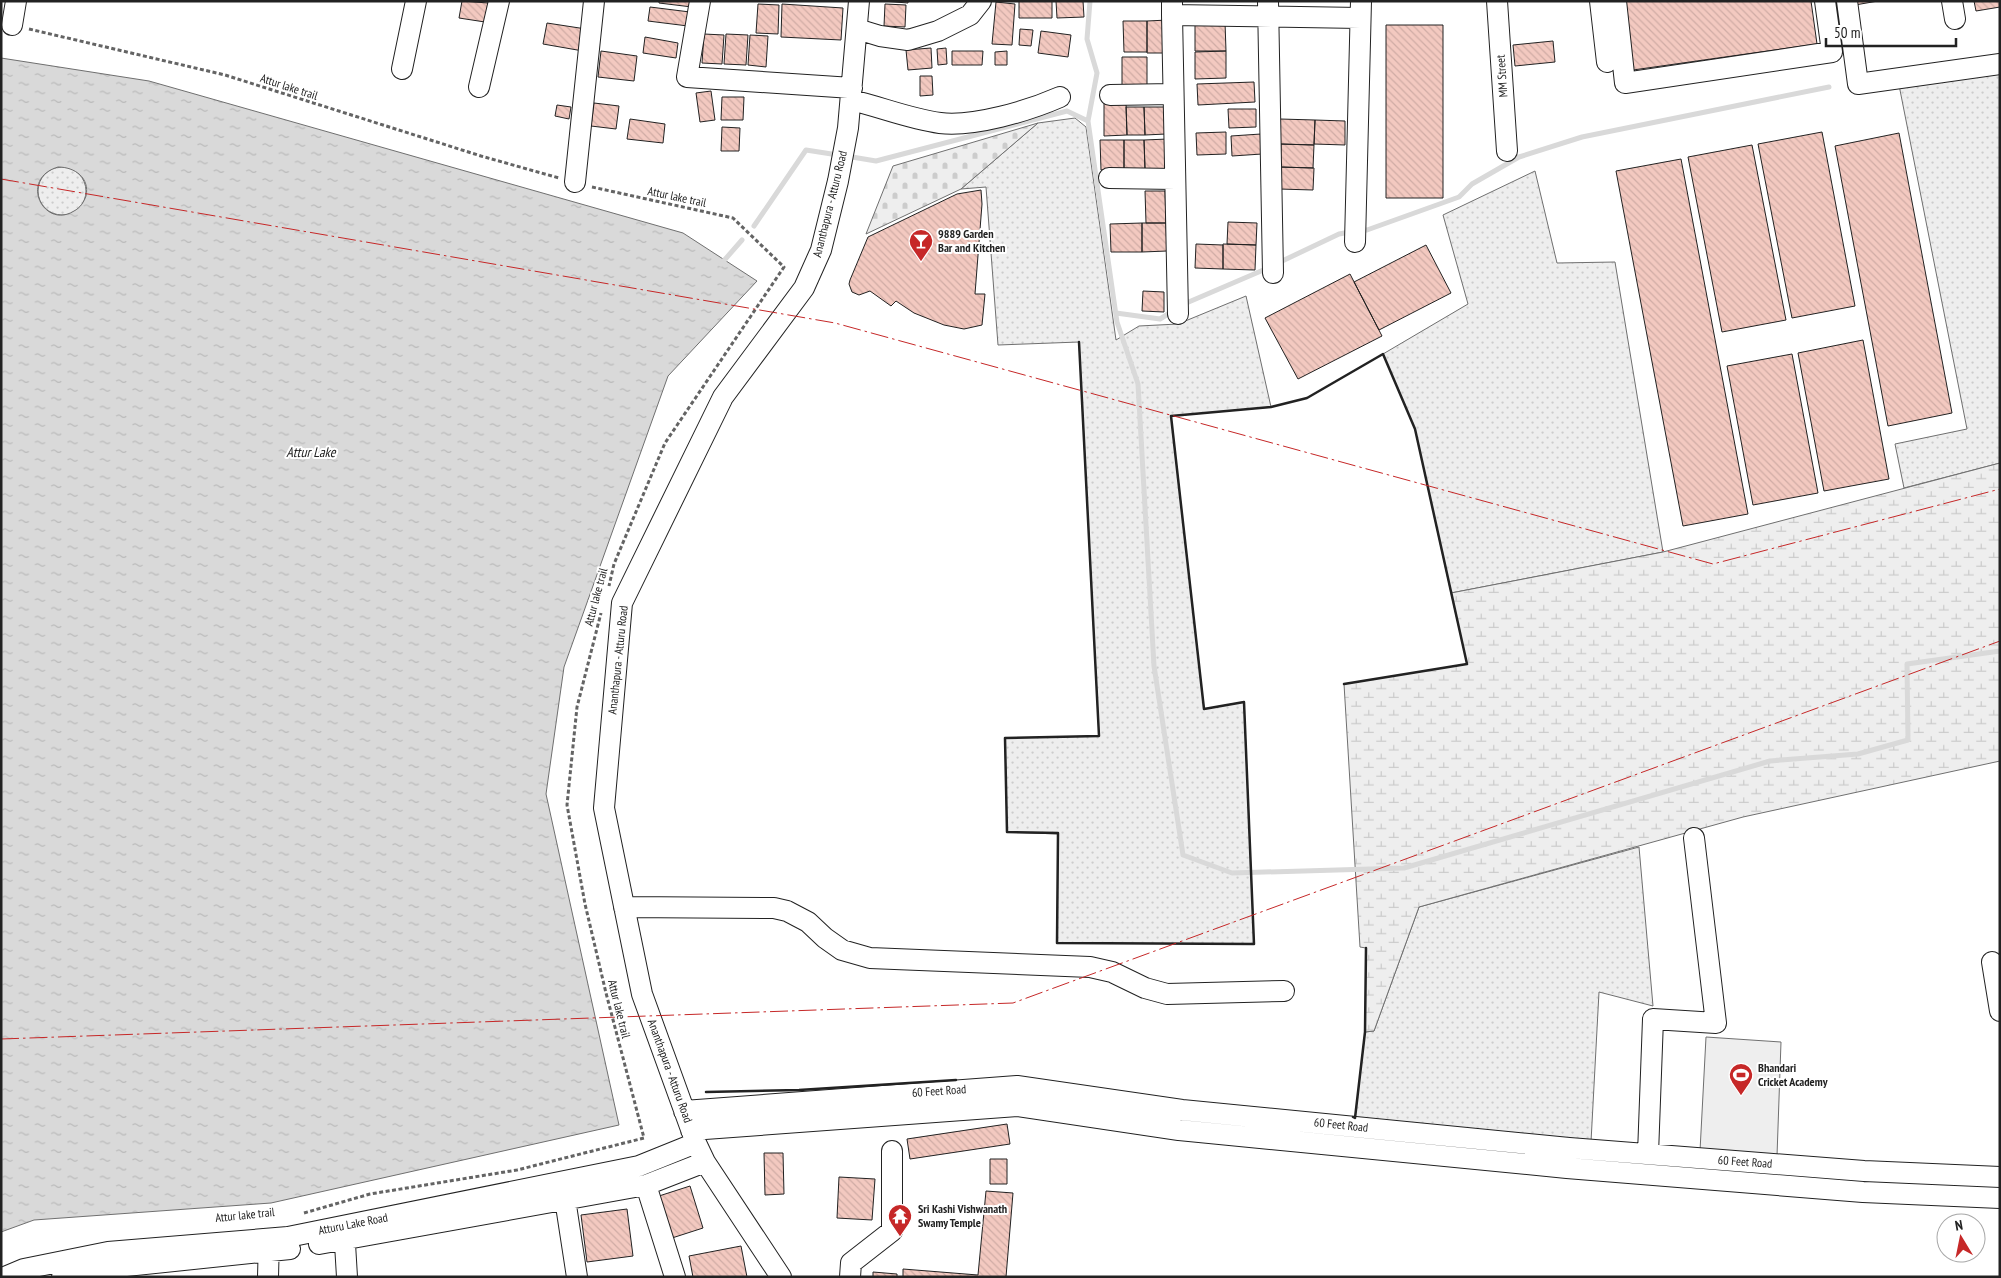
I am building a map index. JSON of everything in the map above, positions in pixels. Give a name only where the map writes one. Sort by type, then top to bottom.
[{"type":"street","points":[[12,25],[16,1]]},
{"type":"street","points":[[402,69],[416,1]]},
{"type":"street","points":[[479,87],[499,1]]},
{"type":"street","points":[[575,182],[594,1]]},
{"type":"street","points":[[700,1],[687,77],[851,94],[942,123],[971,122],[1036,108],[1060,98]]},
{"type":"street","name":"Ananthapura - Atturu Road","points":[[781,1277],[705,1162],[693,1137],[642,994],[604,808],[622,602],[723,397],[804,288],[821,250],[838,181],[848,128],[859,1]]},
{"type":"street","points":[[857,29],[880,36],[908,40],[938,31],[970,15],[981,1]]},
{"type":"street","name":"MM Street","points":[[1497,1],[1507,151]]},
{"type":"street","points":[[1600,1],[1607,62]]},
{"type":"street","points":[[1616,1],[1625,83],[1832,52],[1826,6],[1847,4],[1858,84],[2000,64]]},
{"type":"street","points":[[1178,314],[1172,8],[1361,10],[1355,242]]},
{"type":"street","points":[[1268,9],[1273,273]]},
{"type":"street","points":[[1110,95],[1173,94]]},
{"type":"street","points":[[1109,178],[1175,179]]},
{"type":"street","points":[[1648,1154],[1652,1019],[1716,1024],[1694,838]]},
{"type":"street","points":[[624,907],[774,908],[787,911],[808,922],[825,938],[842,950],[870,958],[1090,967],[1112,972],[1145,988],[1167,994],[1284,991]]},
{"type":"street","points":[[1992,962],[2000,1011]]},
{"type":"street","name":"60 Feet Road","points":[[684,1111],[1017,1086],[1182,1110],[1648,1154],[1864,1171],[2000,1177]]},
{"type":"street","name":"60 Feet Road","points":[[693,1137],[1018,1106],[1179,1130],[1567,1168],[1863,1192],[2000,1198]]},
{"type":"street","name":"Atturu Lake Road","points":[[345,1232],[639,1166],[693,1137]]},
{"type":"street","points":[[850,1277],[850,1263],[892,1231],[892,1151]]},
{"type":"street","name":"Atturu Lake Road","points":[[5,1277],[24,1273],[174,1261],[345,1232],[565,1199],[646,1184],[705,1162]]},
{"type":"street","points":[[646,1184],[676,1277]]},
{"type":"street","points":[[565,1199],[577,1277]]},
{"type":"street","points":[[345,1232],[347,1277]]},
{"type":"street","points":[[268,1277],[269,1245]]},
{"type":"street","name":"Atturu Lake Road","points":[[62,1277],[107,1266]]},
{"type":"path","name":"Attur lake trail","points":[[12,25],[225,75],[481,156],[575,182],[733,218],[784,266],[665,443],[614,564],[607,593]]},
{"type":"path","name":"Attur lake trail","points":[[304,1213],[370,1194],[517,1170],[644,1138],[585,904],[567,805],[577,707],[602,612]]},
{"type":"green space","points":[[2000,72],[2000,463],[1904,488],[1895,444],[1967,429],[1899,85]]},
{"type":"green space","points":[[1075,118],[1086,127],[1116,340],[1139,326],[1178,324],[1246,296],[1271,407],[1171,416],[1204,709],[1244,702],[1254,944],[1057,943],[1058,834],[1007,832],[1005,738],[1099,736],[1079,342],[998,345],[986,187],[961,189],[1038,123]]},
{"type":"green space","points":[[1038,123],[961,189],[866,234],[893,166]]},
{"type":"green space","points":[[57,167],[67,167],[79,174],[86,186],[86,196],[79,208],[67,215],[57,215],[49,211],[42,204],[38,196],[38,186],[42,178],[49,171]]},
{"type":"green space","points":[[1535,171],[1557,263],[1615,262],[1663,552],[1451,593],[1415,429],[1383,354],[1468,304],[1443,215]]},
{"type":"green space","points":[[2000,463],[2000,761],[1743,817],[1419,907],[1374,1031],[1365,1032],[1366,948],[1360,947],[1344,684],[1467,664],[1451,593],[1663,552]]},
{"type":"green space","points":[[1639,847],[1653,1006],[1599,992],[1591,1142],[1355,1118],[1365,1032],[1374,1031],[1419,907]]},
{"type":"green space","name":"Bhandari Cricket Academy","points":[[1706,1037],[1781,1042],[1777,1156],[1700,1151]]},
{"type":"water","name":"Attur Lake","points":[[1,58],[149,81],[683,233],[757,281],[668,376],[564,667],[546,794],[619,1125],[271,1203],[34,1220],[1,1232]],"holes":[[[58,167],[75,171],[80,175],[86,184],[86,196],[82,205],[74,211],[63,215],[53,214],[45,209],[40,201],[39,182],[46,173]]]},
{"type":"building","points":[[462,1],[488,3],[485,22],[459,18]]},
{"type":"building","points":[[659,1],[693,1],[692,7],[659,3]]},
{"type":"building","points":[[882,1],[908,1],[908,3]]},
{"type":"building","points":[[1019,1],[1052,1],[1052,18],[1019,18]]},
{"type":"building","points":[[1056,1],[1083,1],[1084,17],[1057,18]]},
{"type":"building","points":[[1623,1],[1811,1],[1817,44],[1633,70]]},
{"type":"building","points":[[1855,1],[1878,1],[1855,5]]},
{"type":"building","points":[[1974,1],[2000,1],[2000,7],[1976,11]]},
{"type":"building","points":[[996,2],[1015,4],[1012,45],[992,44]]},
{"type":"building","points":[[758,4],[779,5],[778,34],[756,33]]},
{"type":"building","points":[[782,4],[843,8],[841,40],[781,37]]},
{"type":"building","points":[[885,4],[906,5],[905,27],[884,26]]},
{"type":"building","points":[[650,7],[690,12],[688,26],[648,21]]},
{"type":"building","points":[[1168,20],[1169,53],[1147,53],[1147,21]]},
{"type":"building","points":[[1123,21],[1147,21],[1147,52],[1124,52]]},
{"type":"building","points":[[1195,22],[1225,22],[1226,51],[1195,51]]},
{"type":"building","points":[[547,23],[586,29],[583,51],[543,44]]},
{"type":"building","points":[[1386,25],[1443,25],[1443,198],[1386,198]]},
{"type":"building","points":[[1020,29],[1033,30],[1031,46],[1019,45]]},
{"type":"building","points":[[1041,31],[1071,35],[1068,57],[1038,53]]},
{"type":"building","points":[[704,34],[724,35],[722,64],[702,63]]},
{"type":"building","points":[[726,34],[748,35],[746,65],[724,64]]},
{"type":"building","points":[[750,35],[768,36],[766,67],[748,65]]},
{"type":"building","points":[[645,37],[678,43],[676,58],[643,53]]},
{"type":"building","points":[[1553,41],[1555,62],[1515,66],[1513,45]]},
{"type":"building","points":[[931,48],[932,68],[908,70],[906,50]]},
{"type":"building","points":[[946,48],[947,64],[938,65],[937,49]]},
{"type":"building","points":[[601,51],[637,56],[634,81],[598,77]]},
{"type":"building","points":[[952,51],[983,51],[982,65],[952,65]]},
{"type":"building","points":[[1007,51],[1007,65],[995,65],[995,52]]},
{"type":"building","points":[[1226,51],[1226,78],[1195,79],[1195,52]]},
{"type":"building","points":[[1122,57],[1147,57],[1147,88],[1122,89]]},
{"type":"building","points":[[920,76],[932,76],[933,95],[920,96]]},
{"type":"building","points":[[1254,82],[1255,102],[1198,105],[1197,84]]},
{"type":"building","points":[[711,91],[715,120],[700,122],[696,93]]},
{"type":"building","points":[[722,97],[744,97],[743,120],[721,120]]},
{"type":"building","points":[[1126,102],[1127,135],[1104,136],[1104,103]]},
{"type":"building","points":[[594,103],[619,106],[616,129],[591,126]]},
{"type":"building","points":[[557,105],[571,107],[569,119],[555,116]]},
{"type":"building","points":[[1126,107],[1144,107],[1145,135],[1127,135]]},
{"type":"building","points":[[1144,107],[1165,107],[1166,134],[1145,135]]},
{"type":"building","points":[[1228,109],[1256,109],[1256,127],[1229,128]]},
{"type":"building","points":[[630,119],[665,124],[663,143],[627,139]]},
{"type":"building","points":[[1280,119],[1315,120],[1314,145],[1279,144]]},
{"type":"building","points":[[1315,120],[1345,121],[1345,145],[1314,144]]},
{"type":"building","points":[[722,127],[740,128],[739,151],[721,151]]},
{"type":"building","points":[[1226,132],[1226,154],[1197,155],[1196,133]]},
{"type":"building","points":[[1822,132],[1855,306],[1792,318],[1758,144]]},
{"type":"building","points":[[1899,133],[1952,413],[1888,426],[1835,146]]},
{"type":"building","points":[[1261,134],[1262,154],[1232,156],[1231,136]]},
{"type":"building","points":[[1168,139],[1169,169],[1145,169],[1144,140]]},
{"type":"building","points":[[1100,140],[1124,140],[1124,170],[1101,170]]},
{"type":"building","points":[[1124,140],[1144,140],[1145,169],[1124,170]]},
{"type":"building","points":[[1281,144],[1314,145],[1313,168],[1280,167]]},
{"type":"building","points":[[1752,145],[1786,320],[1722,332],[1688,157]]},
{"type":"building","points":[[1681,159],[1748,514],[1683,526],[1616,171]]},
{"type":"building","points":[[1280,167],[1314,168],[1313,190],[1279,189]]},
{"type":"building","points":[[981,190],[982,204],[975,294],[985,294],[982,325],[964,329],[944,325],[914,313],[896,301],[891,306],[870,291],[859,295],[852,292],[849,284],[850,280],[868,237],[957,194]]},
{"type":"building","points":[[1145,191],[1165,191],[1166,223],[1146,223]]},
{"type":"building","points":[[1228,222],[1257,223],[1256,245],[1227,244]]},
{"type":"building","points":[[1142,223],[1166,223],[1167,251],[1142,252]]},
{"type":"building","points":[[1142,223],[1142,252],[1111,252],[1110,224]]},
{"type":"building","points":[[1196,244],[1223,245],[1223,269],[1195,268]]},
{"type":"building","points":[[1223,244],[1256,245],[1255,270],[1223,269]]},
{"type":"building","points":[[1426,245],[1451,293],[1379,330],[1354,282]]},
{"type":"building","points":[[1350,274],[1382,336],[1298,379],[1265,318]]},
{"type":"building","points":[[1143,291],[1164,292],[1164,312],[1142,311]]},
{"type":"building","points":[[1863,340],[1889,479],[1824,491],[1798,353]]},
{"type":"building","points":[[1792,354],[1818,493],[1753,505],[1727,366]]},
{"type":"building","points":[[1007,1124],[1010,1144],[910,1159],[907,1139]]},
{"type":"building","points":[[764,1153],[783,1153],[784,1194],[765,1195]]},
{"type":"building","points":[[990,1159],[1007,1159],[1007,1184],[990,1184]]},
{"type":"building","points":[[839,1177],[875,1179],[872,1220],[837,1218]]},
{"type":"building","points":[[690,1186],[703,1228],[672,1238],[659,1196]]},
{"type":"building","points":[[986,1191],[1013,1193],[1006,1277],[903,1277],[903,1269],[978,1275]]},
{"type":"building","points":[[627,1209],[633,1256],[587,1262],[581,1215]]},
{"type":"building","points":[[741,1246],[747,1277],[693,1277],[689,1256]]},
{"type":"building","points":[[873,1272],[897,1274],[897,1277],[873,1277]]},
{"type":"waterway","points":[[1088,121],[1097,73],[1087,39],[1090,1]]},
{"type":"waterway","points":[[1358,231],[1367,230],[1459,197],[1472,184],[1519,157],[1582,137],[1829,87]]},
{"type":"waterway","points":[[846,156],[876,161],[1067,111],[1088,121],[1117,322],[1138,384],[1154,666],[1183,855],[1232,873],[1404,868],[1770,761],[1858,754],[1908,740],[1907,664],[2000,651]]},
{"type":"waterway","points":[[754,226],[806,150],[838,155]]},
{"type":"waterway","points":[[1278,263],[1339,234],[1350,232]]},
{"type":"waterway","points":[[721,264],[742,240]]},
{"type":"waterway","points":[[1184,304],[1268,268]]},
{"type":"waterway","points":[[1116,313],[1160,319],[1173,311]]},
{"type":"wall","points":[[1079,342],[1099,736],[1005,738],[1007,832],[1058,833],[1057,943],[1254,944],[1244,702],[1204,709],[1171,416],[1271,407],[1307,398],[1383,354],[1415,429],[1467,664],[1344,684]]},
{"type":"wall","points":[[1353,1117],[1355,1118],[1365,1032],[1366,948]]},
{"type":"wall","points":[[706,1092],[799,1090],[956,1080]]},
{"type":"power","points":[[1,179],[835,323],[1713,564],[2000,489]]},
{"type":"power","points":[[1,1039],[1013,1003],[2000,641]]},
{"type":"place","name":"9889 Garden Bar and Kitchen","points":[[921,262]]},
{"type":"place","name":"Bhandari Cricket Academy","points":[[1741,1096]]},
{"type":"place","name":"Sri Kashi Vishwanath Swamy Temple","points":[[900,1237]]}]
